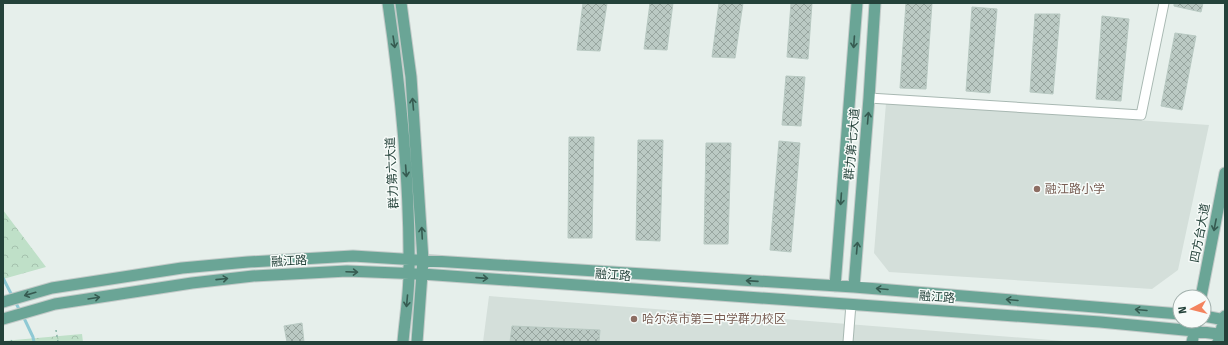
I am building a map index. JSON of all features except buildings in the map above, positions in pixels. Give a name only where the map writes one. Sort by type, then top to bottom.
[{"type":"main road","name":"群力第六大道","points":[[388,3],[397,64],[403,122],[406,177],[409,274],[403,342]]},
{"type":"main road","points":[[401,3],[411,77],[423,260],[417,342]]},
{"type":"main road","name":"群力第七大道","points":[[835,286],[857,3]]},
{"type":"main road","name":"群力第七大道","points":[[854,287],[875,3]]},
{"type":"main road","name":"四方台大道","points":[[1203,289],[1225,173]]},
{"type":"main road","name":"融江路","points":[[5,301],[52,288],[182,268],[248,262],[354,256],[409,258],[854,287],[1172,313]]},
{"type":"main road","name":"融江路","points":[[3,319],[55,304],[192,282],[253,276],[347,271],[422,274],[1100,322],[1172,325]]},
{"type":"main road","points":[[1212,317],[1225,319],[1221,337]]},
{"type":"main road","points":[[1192,342],[1195,329]]},
{"type":"main road","name":"融江路","points":[[1203,329],[1221,337]]},
{"type":"lane","points":[[869,98],[1141,115],[1164,3]]},
{"type":"lane","points":[[848,342],[851,304]]},
{"type":"path","points":[[56,330],[58,342]]},
{"type":"shaded area","name":"融江路小学","points":[[886,103],[1209,125],[1178,270],[1152,289],[889,272],[874,253]]},
{"type":"shaded area","name":"哈尔滨市第三中学群力校区","points":[[489,296],[1077,342],[483,342]]},
{"type":"green space","points":[[3,210],[46,267],[3,279]]},
{"type":"green space","points":[[82,334],[83,342],[3,342],[3,341]]},
{"type":"waterway","points":[[3,278],[20,311]]},
{"type":"waterway","points":[[23,316],[34,342]]},
{"type":"place","name":"融江路小学","points":[[1037,189]]},
{"type":"place","name":"哈尔滨市第三中学群力校区","points":[[634,319]]}]
